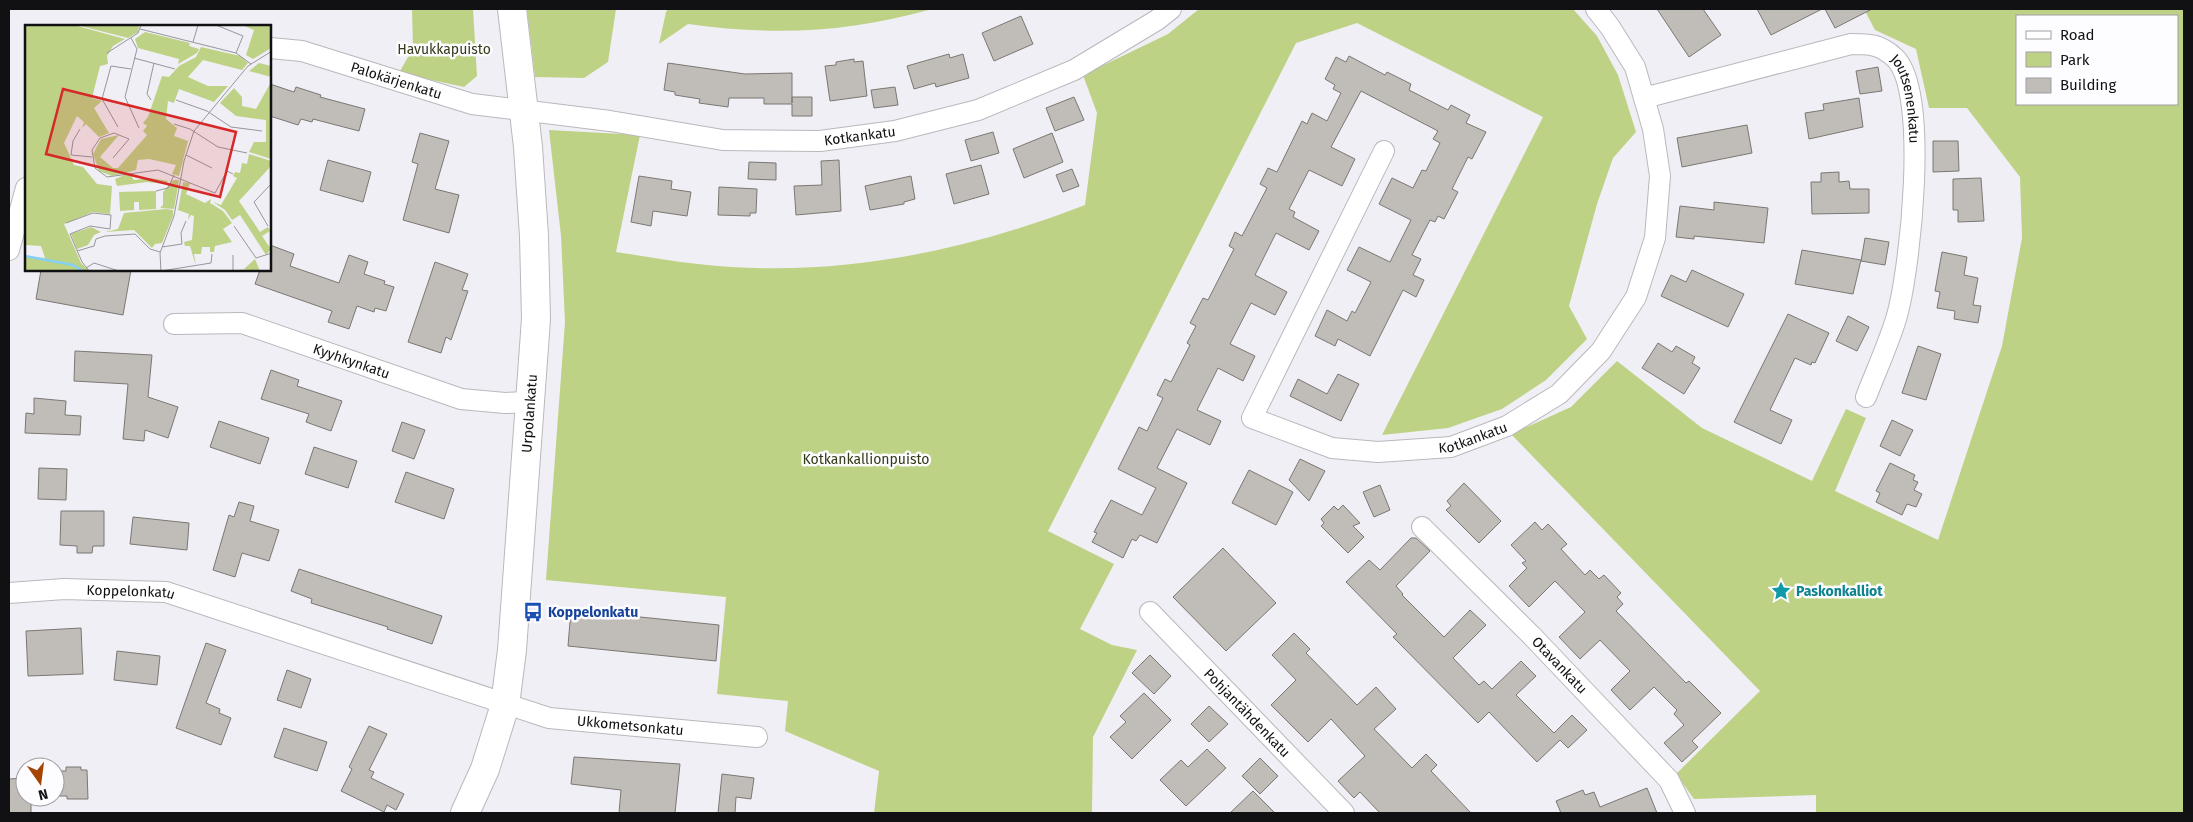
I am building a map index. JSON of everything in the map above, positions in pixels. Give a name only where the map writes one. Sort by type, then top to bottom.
[{"type":"main road","name":"Urpolankatu","points":[[465,813],[485,769],[505,705],[513,641],[536,310],[534,236],[524,110],[512,9]]},
{"type":"street","name":"Kotkankatu","points":[[524,110],[723,140],[820,141],[895,131],[978,110],[1074,70],[1157,20],[1171,9]]},
{"type":"street","name":"Kotkankatu","points":[[1384,151],[1252,418],[1332,448],[1378,452],[1451,447],[1508,426],[1559,394],[1601,351],[1636,297],[1655,238],[1660,176],[1653,129],[1635,67],[1610,27],[1596,9]]},
{"type":"street","name":"Joutsenenkatu","points":[[1644,98],[1851,44],[1876,44],[1896,59],[1908,78],[1912,102],[1914,187],[1912,230],[1906,276],[1896,319],[1866,397]]},
{"type":"street","name":"Palokärjenkatu","points":[[271,48],[302,51],[453,100],[524,110]]},
{"type":"street","points":[[9,250],[25,192]]},
{"type":"street","name":"Kyyhkynkatu","points":[[174,324],[242,323],[461,399],[505,403],[529,402]]},
{"type":"street","name":"Otavankatu","points":[[1422,526],[1532,636],[1669,780],[1685,813]]},
{"type":"street","name":"Koppelonkatu","points":[[9,593],[64,589],[166,592],[505,705]]},
{"type":"street","name":"Pohjantähdenkatu","points":[[1150,612],[1344,813]]},
{"type":"street","name":"Ukkometsonkatu","points":[[505,705],[550,718],[758,737]]},
{"type":"green space","name":"Havukkapuisto","points":[[412,9],[473,9],[477,76],[464,87],[399,73],[413,48]]},
{"type":"green space","points":[[527,9],[616,9],[608,62],[584,78],[535,77]]},
{"type":"green space","points":[[668,9],[932,9],[870,23],[811,30],[751,30],[688,24],[659,44]]},
{"type":"green space","name":"Kotkankallionpuisto","points":[[1199,9],[1573,9],[1597,36],[1618,75],[1636,132],[1613,158],[1597,204],[1569,306],[1587,339],[1546,380],[1502,409],[1448,428],[1382,435],[1543,117],[1357,23],[1296,43],[1048,531],[1114,564],[1080,629],[1112,645],[1137,650],[1093,737],[1092,813],[874,813],[879,771],[785,731],[788,701],[717,694],[726,597],[546,580],[565,322],[561,236],[549,130],[640,135],[616,252],[698,264],[748,268],[798,268],[847,265],[895,258],[991,237],[1085,205],[1097,113],[1083,75],[1168,34]]},
{"type":"green space","points":[[1864,9],[2184,9],[2184,813],[1816,813],[1816,795],[1694,799],[1676,774],[1760,691],[1511,434],[1571,407],[1617,361],[1702,428],[1812,481],[1846,409],[1866,418],[1835,491],[1938,540],[2002,346],[2022,238],[2020,177],[1967,108],[1929,108],[1916,49],[1875,30]]},
{"type":"building","points":[[1657,9],[1703,9],[1721,35],[1689,57]]},
{"type":"building","points":[[1757,9],[1822,9],[1771,35]]},
{"type":"building","points":[[1825,9],[1872,9],[1835,28]]},
{"type":"building","points":[[1021,16],[1033,44],[994,61],[982,33]]},
{"type":"building","points":[[949,54],[950,58],[963,54],[969,78],[936,87],[935,83],[914,89],[907,66]]},
{"type":"building","points":[[1349,56],[1385,75],[1387,72],[1411,84],[1409,90],[1448,110],[1451,105],[1470,115],[1466,123],[1486,132],[1472,159],[1468,157],[1452,189],[1458,192],[1444,219],[1438,216],[1435,222],[1430,220],[1412,255],[1421,259],[1413,275],[1424,280],[1416,297],[1403,290],[1370,356],[1338,339],[1335,346],[1315,336],[1327,310],[1347,321],[1352,311],[1355,313],[1371,282],[1347,270],[1359,247],[1390,262],[1411,220],[1379,204],[1392,178],[1413,188],[1422,170],[1426,171],[1440,143],[1433,139],[1438,131],[1361,91],[1331,147],[1355,159],[1342,186],[1309,170],[1289,209],[1295,212],[1293,217],[1319,231],[1309,250],[1276,233],[1255,275],[1287,292],[1275,315],[1251,303],[1230,344],[1255,356],[1243,381],[1218,368],[1197,410],[1221,421],[1210,445],[1177,429],[1157,468],[1187,483],[1157,543],[1140,535],[1136,541],[1132,539],[1123,558],[1092,542],[1097,533],[1094,532],[1111,500],[1142,515],[1156,488],[1118,469],[1139,427],[1147,431],[1163,398],[1157,395],[1165,379],[1171,382],[1190,345],[1187,343],[1196,326],[1190,323],[1203,298],[1208,300],[1234,249],[1229,246],[1235,232],[1242,236],[1267,188],[1260,184],[1268,168],[1277,172],[1302,121],[1307,124],[1312,113],[1327,121],[1341,93],[1333,89],[1335,85],[1325,79],[1336,57],[1346,62]]},
{"type":"building","points":[[854,59],[854,62],[863,61],[867,96],[830,101],[825,66],[836,65],[836,62]]},
{"type":"building","points":[[668,63],[745,74],[792,73],[792,97],[812,97],[812,116],[792,116],[792,104],[764,104],[764,98],[729,98],[728,107],[699,103],[700,99],[675,95],[675,92],[664,90]]},
{"type":"building","points":[[1878,67],[1882,91],[1860,94],[1856,71]]},
{"type":"building","points":[[271,84],[294,92],[296,87],[321,95],[320,97],[365,109],[359,131],[313,119],[312,122],[301,119],[298,125],[271,116]]},
{"type":"building","points":[[895,87],[898,105],[874,108],[871,90]]},
{"type":"building","points":[[1074,97],[1084,120],[1055,131],[1046,108]]},
{"type":"building","points":[[1859,98],[1863,127],[1809,139],[1805,113],[1824,110],[1823,104]]},
{"type":"building","points":[[1747,125],[1752,153],[1682,167],[1677,138]]},
{"type":"building","points":[[993,132],[999,153],[971,161],[965,140]]},
{"type":"building","points":[[420,133],[449,141],[435,189],[459,195],[449,233],[403,220],[418,164],[412,162]]},
{"type":"building","points":[[1052,133],[1063,162],[1024,178],[1013,149]]},
{"type":"building","points":[[1933,141],[1958,141],[1959,171],[1933,172]]},
{"type":"building","points":[[328,160],[371,172],[363,202],[320,190]]},
{"type":"building","points":[[839,160],[841,211],[796,215],[794,186],[822,185],[821,161]]},
{"type":"building","points":[[749,162],[776,163],[776,180],[748,179]]},
{"type":"building","points":[[981,165],[989,194],[954,204],[946,174]]},
{"type":"building","points":[[1072,169],[1079,186],[1063,192],[1056,175]]},
{"type":"building","points":[[1839,172],[1839,182],[1849,181],[1850,189],[1869,189],[1869,213],[1812,214],[1811,182],[1821,182],[1821,173]]},
{"type":"building","points":[[639,176],[672,181],[671,189],[691,192],[687,216],[653,211],[651,226],[631,222]]},
{"type":"building","points":[[911,176],[915,199],[904,202],[904,204],[870,210],[865,186]]},
{"type":"building","points":[[1981,178],[1984,221],[1958,222],[1958,210],[1953,210],[1953,179]]},
{"type":"building","points":[[719,187],[757,189],[756,213],[750,213],[750,216],[718,215]]},
{"type":"building","points":[[1714,202],[1768,208],[1764,243],[1694,236],[1694,239],[1676,237],[1680,206],[1714,210]]},
{"type":"building","points":[[1865,238],[1889,242],[1885,265],[1861,261]]},
{"type":"building","points":[[271,245],[294,254],[290,266],[339,283],[349,255],[368,262],[364,274],[385,281],[384,284],[394,287],[386,311],[375,308],[374,312],[357,306],[349,329],[328,322],[332,311],[255,284],[260,271],[271,271]]},
{"type":"building","points":[[1802,250],[1861,260],[1853,294],[1795,284]]},
{"type":"building","points":[[1942,252],[1967,257],[1964,275],[1978,278],[1973,305],[1981,306],[1978,323],[1954,319],[1955,311],[1937,308],[1940,292],[1935,291]]},
{"type":"building","points":[[435,262],[468,274],[462,290],[468,291],[451,340],[446,337],[441,353],[408,342]]},
{"type":"building","points":[[1692,270],[1744,294],[1728,327],[1661,296],[1671,275],[1686,282]]},
{"type":"building","points":[[41,271],[131,271],[123,315],[36,299]]},
{"type":"building","points":[[1788,314],[1829,333],[1815,363],[1812,362],[1811,365],[1795,358],[1770,410],[1792,420],[1781,444],[1734,422]]},
{"type":"building","points":[[1848,316],[1869,327],[1857,351],[1836,341]]},
{"type":"building","points":[[1658,343],[1672,352],[1676,346],[1695,357],[1692,363],[1700,368],[1684,394],[1642,368]]},
{"type":"building","points":[[1918,346],[1941,354],[1926,400],[1902,393]]},
{"type":"building","points":[[75,351],[152,355],[148,397],[178,407],[168,438],[145,430],[144,441],[123,439],[128,384],[74,381]]},
{"type":"building","points":[[271,370],[299,380],[297,386],[342,401],[331,431],[306,422],[309,414],[261,399]]},
{"type":"building","points":[[1338,374],[1359,384],[1341,421],[1290,396],[1298,379],[1327,394]]},
{"type":"building","points":[[34,398],[66,401],[65,415],[81,416],[80,435],[25,433],[26,413],[34,414]]},
{"type":"building","points":[[1892,420],[1913,430],[1900,456],[1880,446]]},
{"type":"building","points":[[219,421],[269,438],[260,464],[210,447]]},
{"type":"building","points":[[402,422],[425,430],[414,459],[392,451]]},
{"type":"building","points":[[314,447],[357,461],[348,488],[305,474]]},
{"type":"building","points":[[1300,459],[1325,471],[1309,501],[1289,480]]},
{"type":"building","points":[[1890,463],[1915,475],[1913,480],[1918,482],[1914,490],[1922,494],[1916,507],[1907,504],[1902,515],[1876,502],[1880,493],[1876,491]]},
{"type":"building","points":[[39,468],[67,469],[66,500],[38,499]]},
{"type":"building","points":[[1249,470],[1293,492],[1276,525],[1232,503]]},
{"type":"building","points":[[406,472],[454,489],[444,519],[395,502]]},
{"type":"building","points":[[1464,483],[1501,521],[1479,543],[1446,510],[1451,506],[1447,501]]},
{"type":"building","points":[[1380,485],[1390,510],[1374,517],[1363,492]]},
{"type":"building","points":[[239,502],[254,506],[250,521],[279,530],[269,561],[242,553],[235,577],[213,570],[229,515],[234,517]]},
{"type":"building","points":[[1343,505],[1360,523],[1353,526],[1364,537],[1348,553],[1321,526],[1324,523],[1321,519],[1334,506],[1338,510]]},
{"type":"building","points":[[61,511],[104,511],[104,546],[93,546],[92,553],[77,553],[77,546],[60,545]]},
{"type":"building","points":[[133,517],[189,523],[187,550],[130,544]]},
{"type":"building","points":[[1535,522],[1542,530],[1548,524],[1567,544],[1561,549],[1585,575],[1590,570],[1599,579],[1604,575],[1621,593],[1617,597],[1623,604],[1616,611],[1686,683],[1689,681],[1721,713],[1692,741],[1698,747],[1682,762],[1664,743],[1684,725],[1674,714],[1677,710],[1654,687],[1630,710],[1611,690],[1630,671],[1600,640],[1580,659],[1559,637],[1585,612],[1555,581],[1529,607],[1509,586],[1527,568],[1522,563],[1526,561],[1511,545]]},
{"type":"building","points":[[1411,538],[1416,538],[1430,551],[1396,586],[1402,595],[1444,637],[1470,610],[1486,625],[1453,658],[1479,685],[1484,681],[1492,689],[1521,661],[1536,676],[1516,695],[1554,733],[1572,715],[1587,730],[1568,748],[1560,740],[1537,762],[1489,712],[1478,723],[1393,637],[1397,634],[1346,582],[1369,560],[1380,570]]},
{"type":"building","points":[[1223,548],[1276,603],[1226,651],[1173,597]]},
{"type":"building","points":[[299,569],[442,616],[432,644],[387,629],[388,627],[311,603],[312,599],[291,591]]},
{"type":"building","points":[[571,610],[719,625],[716,661],[568,646]]},
{"type":"building","points":[[81,628],[83,674],[28,676],[26,631]]},
{"type":"building","points":[[1294,633],[1310,649],[1306,653],[1357,705],[1376,687],[1396,709],[1374,729],[1412,768],[1426,754],[1437,765],[1431,771],[1471,813],[1380,813],[1360,792],[1354,798],[1338,781],[1365,756],[1331,719],[1308,742],[1271,705],[1296,680],[1272,655]]},
{"type":"building","points":[[206,643],[226,650],[206,703],[220,709],[219,713],[231,718],[221,745],[176,728]]},
{"type":"building","points":[[117,651],[160,656],[157,685],[114,680]]},
{"type":"building","points":[[1150,655],[1171,676],[1154,694],[1132,673]]},
{"type":"building","points":[[287,670],[311,679],[301,708],[277,700]]},
{"type":"building","points":[[1144,693],[1171,720],[1132,759],[1110,737],[1126,722],[1120,716]]},
{"type":"building","points":[[1209,706],[1228,724],[1209,742],[1191,724]]},
{"type":"building","points":[[369,726],[387,734],[369,770],[374,772],[371,778],[404,794],[396,810],[387,805],[384,812],[341,791],[352,769],[349,767]]},
{"type":"building","points":[[284,728],[327,742],[317,771],[274,757]]},
{"type":"building","points":[[1207,749],[1226,768],[1186,806],[1160,780],[1181,760],[1188,767]]},
{"type":"building","points":[[574,757],[680,764],[675,813],[619,813],[621,790],[571,784]]},
{"type":"building","points":[[1260,758],[1278,776],[1260,794],[1242,776]]},
{"type":"building","points":[[66,767],[81,767],[81,770],[87,770],[88,799],[67,799],[67,796],[65,796]]},
{"type":"building","points":[[722,774],[754,778],[751,799],[736,797],[735,813],[718,813]]},
{"type":"building","points":[[9,779],[15,779],[15,807],[31,807],[31,813],[9,813]]},
{"type":"building","points":[[1647,788],[1657,813],[1561,813],[1556,801],[1583,790],[1585,795],[1594,792],[1600,807]]},
{"type":"building","points":[[1253,791],[1275,813],[1230,813]]},
{"type":"place","name":"Paskonkalliot","points":[[1781,591]]},
{"type":"place","name":"Koppelonkatu","points":[[533,612]]}]
